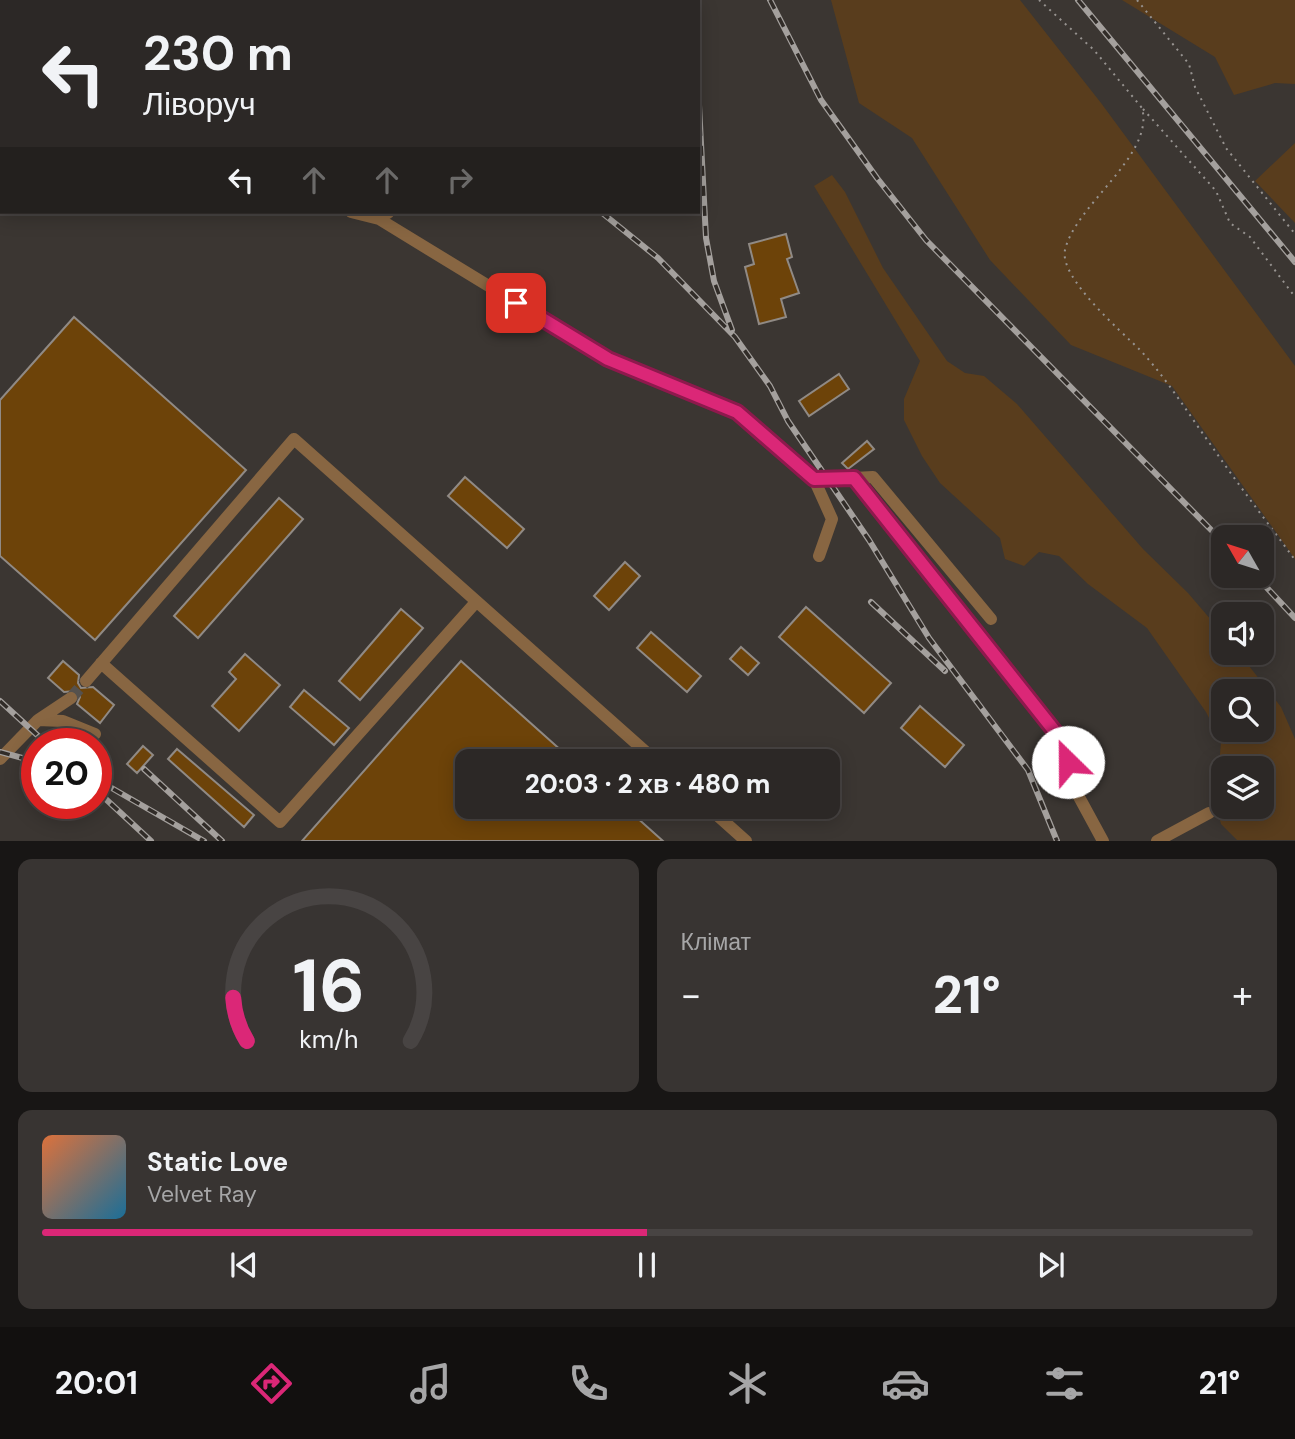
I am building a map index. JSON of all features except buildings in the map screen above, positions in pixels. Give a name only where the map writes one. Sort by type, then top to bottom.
[{"type":"lane","points":[[384,215],[608,359],[737,412],[814,479],[832,519],[819,556]]},
{"type":"lane","points":[[86,681],[294,439],[642,749]]},
{"type":"lane","points":[[814,479],[873,477],[991,619]]},
{"type":"lane","points":[[854,478],[1064,743],[1072,784],[1103,841]]},
{"type":"lane","points":[[102,663],[280,822],[476,602]]},
{"type":"lane","points":[[0,759],[38,720],[71,698]]},
{"type":"lane","points":[[38,720],[63,720],[81,728]]},
{"type":"lane","points":[[1157,841],[1209,813]]},
{"type":"lane","points":[[721,819],[746,841]]},
{"type":"path","points":[[1039,0],[1094,50],[1216,191],[1230,223],[1250,237],[1295,296]]},
{"type":"path","points":[[1138,0],[1189,64],[1195,87],[1226,148],[1295,234]]},
{"type":"path","points":[[1142,108],[1145,117],[1136,144],[1074,229],[1064,252],[1067,265],[1087,298],[1159,370],[1295,560]]},
{"type":"shaded area","points":[[831,0],[1020,0],[1101,103],[1295,366],[1295,559],[1274,529],[1274,525],[1271,525],[1172,386],[1071,345],[990,260],[912,138],[859,103]]},
{"type":"shaded area","points":[[1122,0],[1295,0],[1295,84],[1275,83],[1234,95],[1215,57]]},
{"type":"shaded area","points":[[1295,143],[1295,223],[1255,181]]},
{"type":"shaded area","points":[[832,175],[845,192],[883,268],[947,361],[965,373],[984,376],[1017,404],[1143,549],[1188,593],[1211,620],[1211,665],[1248,665],[1259,679],[1211,679],[1211,722],[1147,628],[1088,584],[1059,556],[1039,552],[1024,566],[1005,559],[1000,538],[940,483],[922,456],[904,420],[904,399],[920,361],[814,186]]},
{"type":"shaded area","points":[[1274,698],[1281,707],[1295,739],[1295,840],[1237,840],[1221,824],[1220,819],[1274,819],[1274,756],[1220,756],[1221,742],[1274,742]]},
{"type":"tunnel","points":[[71,698],[86,681]]},
{"type":"railway","points":[[770,0],[821,100],[926,240],[1211,530]]},
{"type":"railway","points":[[1078,0],[1295,262]]},
{"type":"railway","points":[[700,124],[706,238],[714,281],[732,330]]},
{"type":"railway","points":[[603,214],[658,258],[735,337],[770,386],[788,421],[869,540],[929,638],[1028,770],[1057,841]]},
{"type":"railway","points":[[1267,588],[1295,618]]},
{"type":"railway","points":[[871,602],[945,671]]},
{"type":"railway","points":[[0,701],[30,728]]},
{"type":"railway","points":[[0,752],[21,758]]},
{"type":"railway","points":[[144,769],[222,841]]},
{"type":"railway","points":[[112,788],[204,841]]},
{"type":"railway","points":[[112,805],[151,841]]},
{"type":"route","points":[[516,303],[608,359],[737,412],[814,479],[854,478],[904,545],[1064,743],[1068,762]]}]
